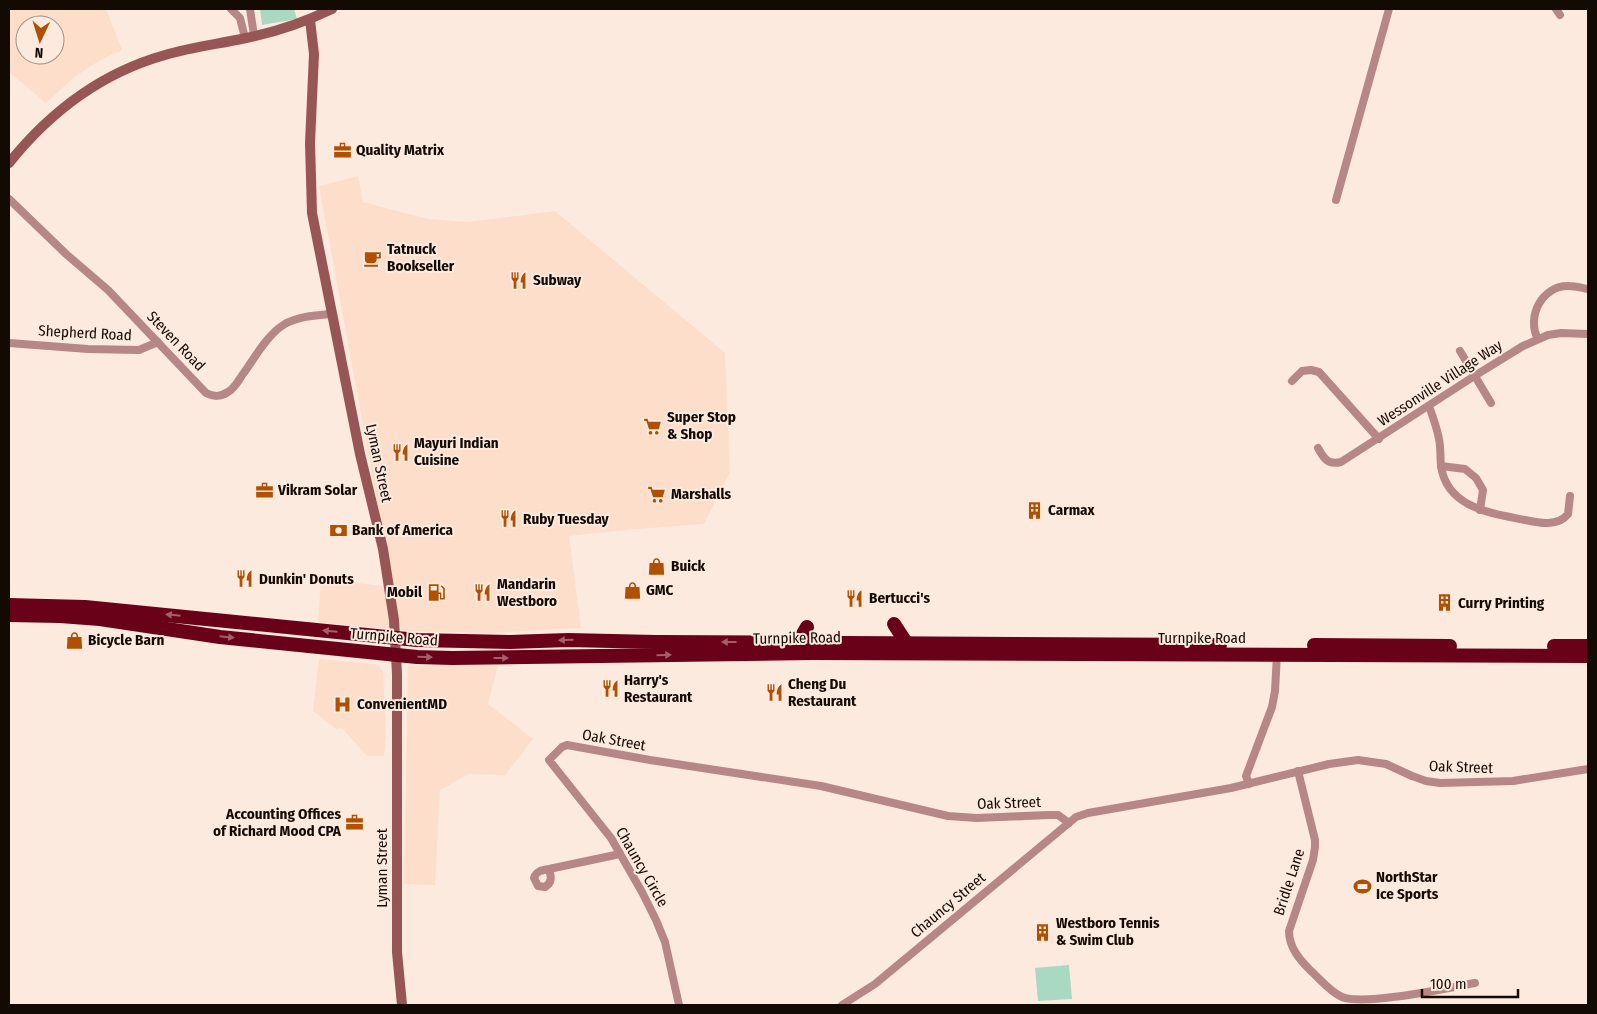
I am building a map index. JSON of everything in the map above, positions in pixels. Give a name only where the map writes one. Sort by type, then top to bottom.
[{"type":"highway","name":"Turnpike Road","points":[[9,605],[84,607],[396,638],[462,642],[568,640],[907,644],[1588,646]]},
{"type":"highway","name":"Turnpike Road","points":[[9,615],[100,619],[220,637],[417,657],[495,658],[812,653],[1588,656]]},
{"type":"highway","points":[[894,624],[907,644]]},
{"type":"highway","points":[[798,643],[807,627]]},
{"type":"street","points":[[231,9],[240,18],[250,37]]},
{"type":"street","points":[[240,9],[240,18]]},
{"type":"street","points":[[250,9],[250,37]]},
{"type":"street","points":[[9,163],[53,116],[76,97],[106,78],[164,55],[250,37],[310,20],[332,9]]},
{"type":"street","points":[[1336,200],[1389,9]]},
{"type":"street","name":"Lyman Street","points":[[310,20],[314,54],[310,143],[312,213],[361,461],[387,569],[396,638],[397,948],[402,1005]]},
{"type":"street","name":"Steven Road","points":[[9,198],[66,254],[108,290],[206,393],[217,396],[223,395],[233,388],[264,344],[278,329],[288,322],[300,318],[331,314]]},
{"type":"street","points":[[1538,339],[1533,331],[1535,312],[1541,300],[1550,291],[1569,286],[1588,289]]},
{"type":"street","name":"Wessonville Village Way","points":[[1318,448],[1325,460],[1336,463],[1352,456],[1476,375],[1538,339],[1561,333],[1588,334]]},
{"type":"street","name":"Shepherd Road","points":[[9,343],[88,349],[139,350],[158,342]]},
{"type":"street","points":[[1460,351],[1491,402]]},
{"type":"street","points":[[1292,381],[1299,373],[1305,370],[1315,370],[1379,439]]},
{"type":"street","points":[[1429,406],[1440,442],[1441,466],[1447,486],[1462,502],[1480,510],[1538,522],[1559,522],[1568,514],[1570,496]]},
{"type":"street","points":[[1441,466],[1464,469],[1476,478],[1483,490],[1480,510]]},
{"type":"street","points":[[1248,784],[1246,776],[1272,707],[1277,654]]},
{"type":"street","name":"Oak Street","points":[[548,760],[562,747],[567,745],[635,758],[821,786],[934,814],[977,818],[1058,815],[1070,823],[1076,817],[1088,813],[1248,784],[1343,761],[1358,760],[1386,764],[1426,781],[1455,783],[1513,781],[1588,769]]},
{"type":"street","name":"Chauncy Circle","points":[[548,760],[604,828],[620,854],[665,942],[679,1005]]},
{"type":"street","name":"Bridle Lane","points":[[1298,772],[1315,840],[1313,860],[1289,931],[1289,939],[1301,960],[1335,994],[1348,999],[1385,998],[1475,984]]},
{"type":"street","name":"Chauncy Street","points":[[842,1005],[875,984],[1070,823]]},
{"type":"street","points":[[549,869],[620,854]]},
{"type":"shaded area","points":[[9,9],[106,9],[122,50],[89,67],[72,79],[46,103],[9,72]]},
{"type":"shaded area","points":[[358,176],[363,202],[428,219],[467,222],[555,211],[725,353],[730,472],[704,524],[569,536],[581,628],[492,633],[406,631],[318,622],[321,579],[393,587],[319,186]]},
{"type":"shaded area","points":[[319,659],[374,664],[378,665],[383,671],[386,735],[384,756],[367,756],[342,728],[336,729],[313,711]]},
{"type":"shaded area","points":[[408,666],[498,666],[488,704],[533,739],[505,775],[469,774],[440,790],[435,885],[404,884]]},
{"type":"green space","points":[[260,9],[294,9],[297,19],[262,25]]},
{"type":"green space","points":[[1069,965],[1072,999],[1038,1001],[1035,968]]},
{"type":"place","name":"Quality Matrix","points":[[342,150]]},
{"type":"place","name":"Tatnuck Bookseller","points":[[373,258]]},
{"type":"place","name":"Subway","points":[[519,280]]},
{"type":"place","name":"Super Stop & Shop","points":[[653,426]]},
{"type":"place","name":"Mayuri Indian Cuisine","points":[[400,452]]},
{"type":"place","name":"Vikram Solar","points":[[264,490]]},
{"type":"place","name":"Marshalls","points":[[657,494]]},
{"type":"place","name":"Carmax","points":[[1034,510]]},
{"type":"place","name":"Ruby Tuesday","points":[[509,519]]},
{"type":"place","name":"Bank of America","points":[[338,530]]},
{"type":"place","name":"Buick","points":[[657,566]]},
{"type":"place","name":"Dunkin' Donuts","points":[[245,579]]},
{"type":"place","name":"GMC","points":[[632,590]]},
{"type":"place","name":"Mobil","points":[[436,592]]},
{"type":"place","name":"Mandarin Westboro","points":[[483,593]]},
{"type":"place","name":"Bertucci's","points":[[855,598]]},
{"type":"place","name":"Curry Printing","points":[[1444,603]]},
{"type":"place","name":"Bicycle Barn","points":[[74,640]]},
{"type":"place","name":"Harry's Restaurant","points":[[610,689]]},
{"type":"place","name":"Cheng Du Restaurant","points":[[774,693]]},
{"type":"place","name":"ConvenientMD","points":[[343,704]]},
{"type":"place","name":"Accounting Offices of Richard Mood CPA","points":[[355,823]]},
{"type":"place","name":"NorthStar Ice Sports","points":[[1362,886]]},
{"type":"place","name":"Westboro Tennis & Swim Club","points":[[1042,932]]}]
